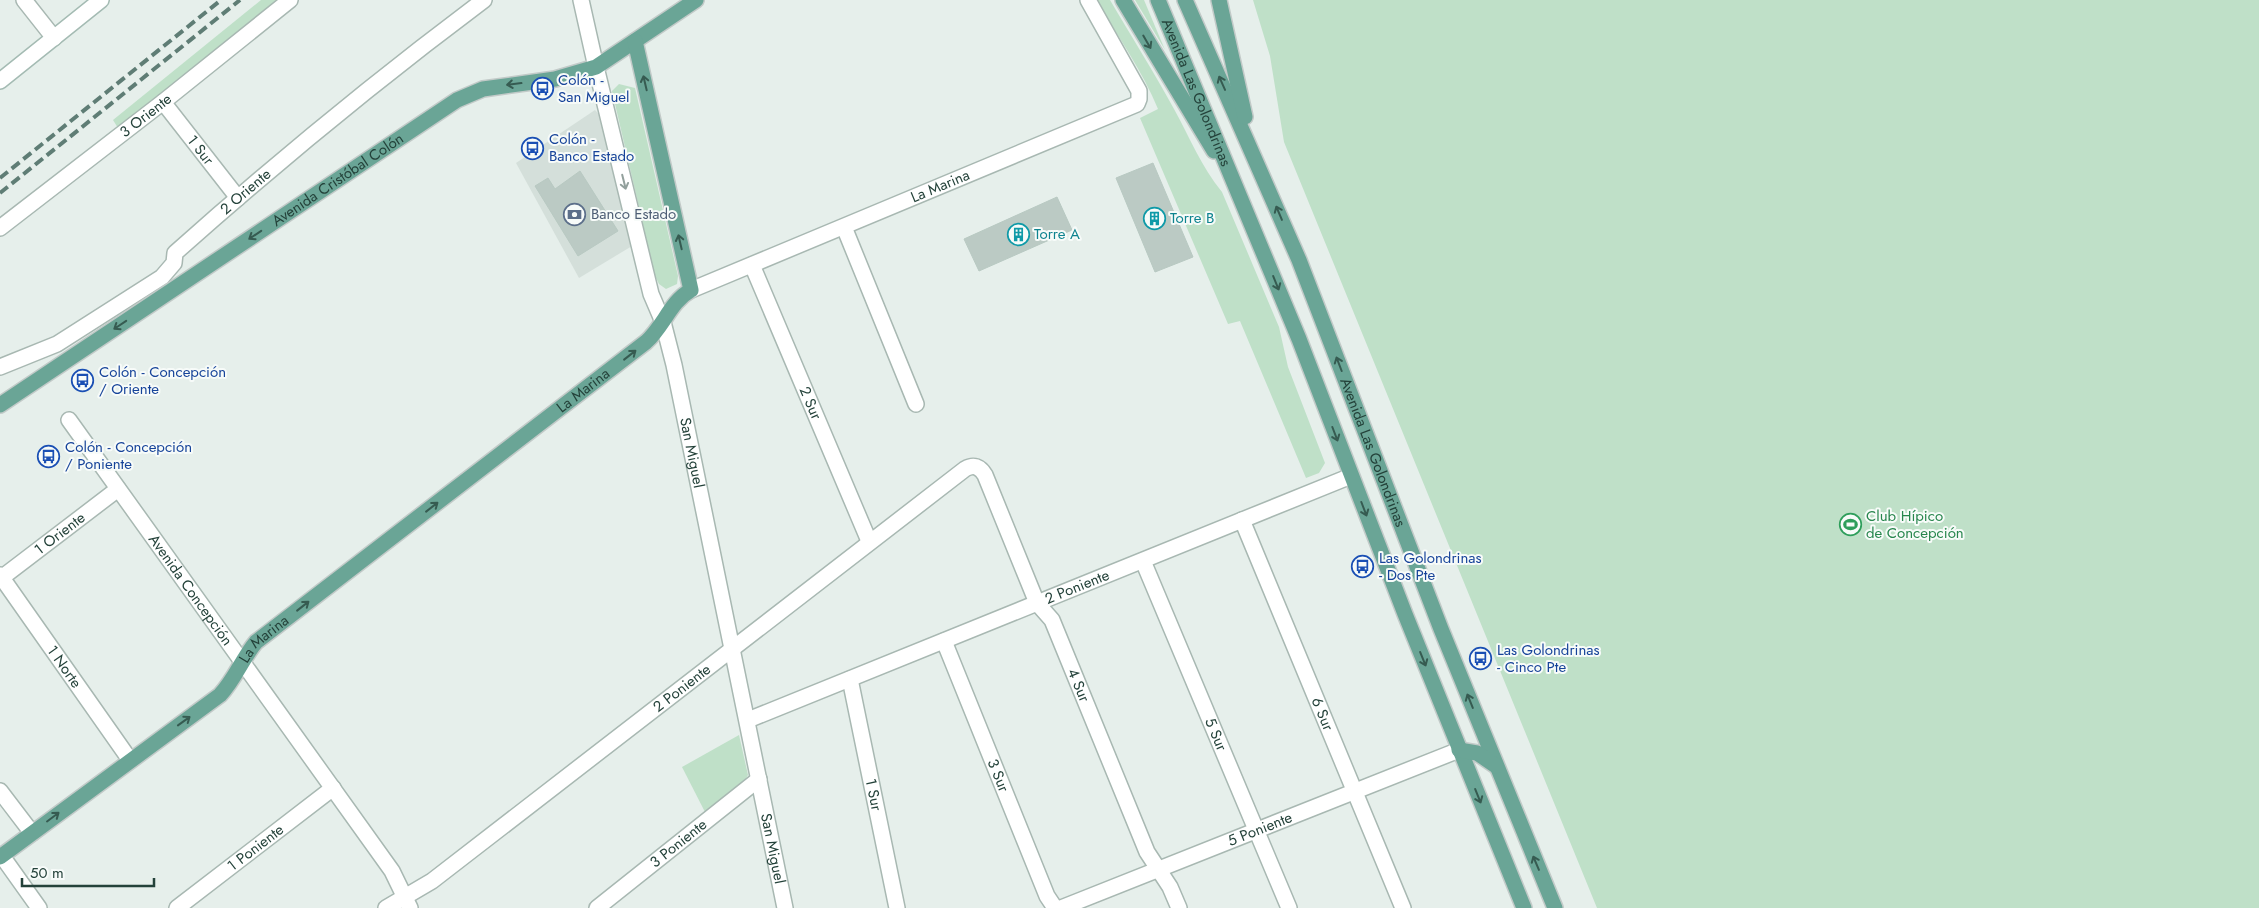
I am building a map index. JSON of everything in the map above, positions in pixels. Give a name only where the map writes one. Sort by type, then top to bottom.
[{"type":"main road","name":"Avenida Cristóbal Colón","points":[[0,405],[457,100],[484,90],[554,79],[596,67],[696,0]]},
{"type":"main road","points":[[1123,0],[1188,110],[1238,189]]},
{"type":"main road","name":"Avenida Las Golondrinas","points":[[1158,0],[1299,339],[1459,750],[1524,908]]},
{"type":"main road","name":"Avenida Las Golondrinas","points":[[1185,0],[1299,260],[1441,629],[1555,908]]},
{"type":"main road","points":[[1219,0],[1249,144]]},
{"type":"main road","points":[[635,41],[691,290]]},
{"type":"main road","name":"La Marina","points":[[1,856],[220,694],[230,685],[256,642],[631,354],[651,337],[663,322],[674,303],[691,290]]},
{"type":"main road","points":[[1459,750],[1477,753],[1496,766]]},
{"type":"street","points":[[24,0],[54,38]]},
{"type":"street","points":[[0,81],[101,0]]},
{"type":"street","name":"3 Oriente","points":[[0,228],[163,102],[290,0]]},
{"type":"street","name":"2 Oriente","points":[[0,367],[57,344],[162,277],[174,263],[175,253],[238,198],[358,96],[484,0]]},
{"type":"street","name":"San Miguel","points":[[581,0],[651,294],[663,322],[674,365],[785,908]]},
{"type":"street","name":"La Marina","points":[[691,290],[1136,104],[1139,99],[1139,91],[1088,0]]},
{"type":"street","name":"1 Sur","points":[[163,102],[238,198]]},
{"type":"street","points":[[844,227],[916,404]]},
{"type":"street","name":"2 Sur","points":[[752,265],[869,541]]},
{"type":"street","name":"Avenida Concepción","points":[[70,420],[392,871],[408,902]]},
{"type":"street","name":"2 Poniente","points":[[386,908],[408,902],[432,881],[869,541],[965,469],[976,466]]},
{"type":"street","name":"4 Sur","points":[[976,466],[985,475],[1037,603],[1052,620],[1147,852],[1170,887],[1179,908]]},
{"type":"street","name":"2 Poniente","points":[[748,720],[1351,476]]},
{"type":"street","name":"1 Oriente","points":[[1,577],[118,489]]},
{"type":"street","name":"6 Sur","points":[[1242,520],[1403,908]]},
{"type":"street","name":"5 Sur","points":[[1143,560],[1289,908]]},
{"type":"street","name":"1 Norte","points":[[1,577],[130,760]]},
{"type":"street","name":"3 Sur","points":[[944,641],[1044,887],[1056,908]]},
{"type":"street","name":"1 Sur","points":[[850,679],[897,908]]},
{"type":"street","name":"5 Poniente","points":[[1061,908],[1459,750]]},
{"type":"street","name":"3 Poniente","points":[[597,908],[759,779]]},
{"type":"street","name":"1 Poniente","points":[[177,908],[333,788]]},
{"type":"street","points":[[0,791],[32,833]]},
{"type":"street","points":[[1,856],[38,908]]},
{"type":"shaded area","points":[[595,110],[604,120],[632,246],[579,278],[516,163]]},
{"type":"green space","points":[[261,0],[279,0],[118,128],[113,120]]},
{"type":"green space","points":[[1096,0],[1110,0],[1166,95],[1202,162],[1222,192],[1279,327],[1288,367],[1325,463],[1319,473],[1306,478],[1240,321],[1228,324],[1140,118],[1158,109],[1137,67]]},
{"type":"green space","points":[[1135,0],[1144,0],[1165,50]]},
{"type":"green space","name":"Club Hípico de Concepción","points":[[1253,0],[2259,0],[2259,908],[1597,908],[1284,142],[1270,56]]},
{"type":"green space","points":[[619,84],[635,88],[678,276],[677,284],[666,289],[659,284],[655,276],[612,91]]},
{"type":"green space","points":[[739,735],[748,775],[741,786],[705,812],[682,767]]},
{"type":"building","name":"Torre B","points":[[1153,163],[1193,257],[1155,272],[1116,178]]},
{"type":"building","points":[[580,171],[618,231],[578,256],[535,186],[548,178],[555,189]]},
{"type":"building","name":"Torre A","points":[[1057,197],[1072,230],[979,271],[964,239]]},
{"type":"railway","points":[[0,178],[221,0]]},
{"type":"railway","points":[[0,193],[240,0]]},
{"type":"place","name":"Colón - San Miguel","points":[[542,89]]},
{"type":"place","name":"Colón - Banco Estado","points":[[533,148]]},
{"type":"place","name":"Banco Estado","points":[[575,214]]},
{"type":"place","name":"Torre B","points":[[1154,218]]},
{"type":"place","name":"Torre A","points":[[1018,234]]},
{"type":"place","name":"Colón - Concepción / Oriente","points":[[83,381]]},
{"type":"place","name":"Colón - Concepción / Poniente","points":[[49,456]]},
{"type":"place","name":"Club Hípico de Concepción","points":[[1850,525]]},
{"type":"place","name":"Las Golondrinas - Dos Pte","points":[[1363,567]]},
{"type":"place","name":"Las Golondrinas - Cinco Pte","points":[[1481,659]]}]
